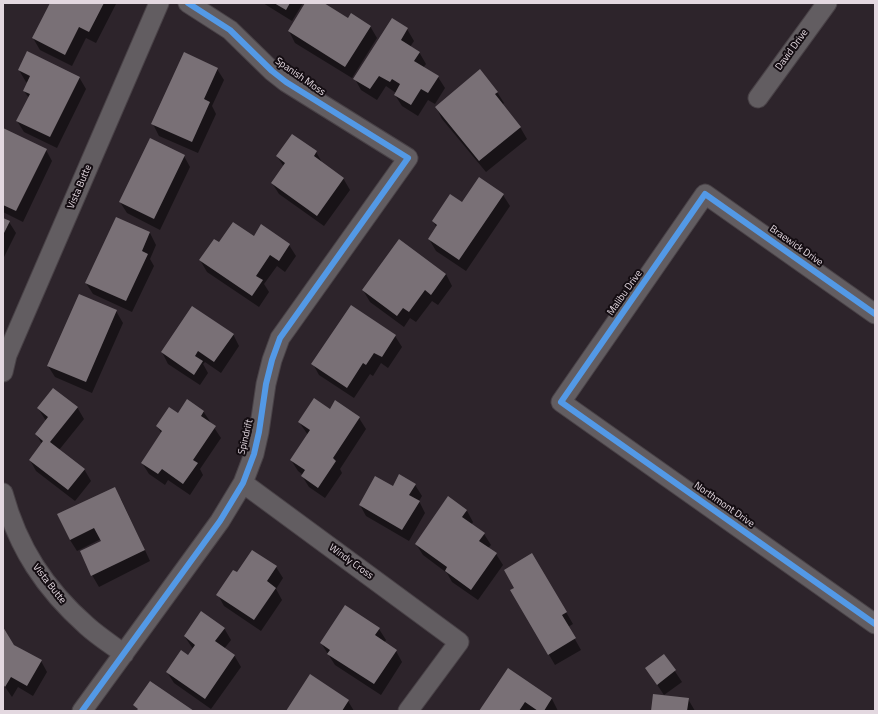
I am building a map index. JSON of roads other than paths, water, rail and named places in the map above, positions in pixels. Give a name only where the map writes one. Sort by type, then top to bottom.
[{"type":"street","name":"Vista Butte","points":[[3,372],[7,355],[158,3]]},
{"type":"street","name":"Spanish Moss","points":[[188,3],[230,30],[272,71],[286,82],[408,158]]},
{"type":"street","name":"David Drive","points":[[758,98],[827,3]]},
{"type":"street","name":"Spindrift","points":[[82,711],[220,521],[243,482],[254,454],[259,432],[266,384],[272,360],[280,338],[408,158]]},
{"type":"street","name":"Braewick Drive","points":[[705,194],[875,314]]},
{"type":"street","name":"Malibu Drive","points":[[561,402],[705,194]]},
{"type":"street","name":"Northmont Drive","points":[[561,402],[875,624]]},
{"type":"street","name":"Windy Cross","points":[[243,482],[459,642],[408,711]]},
{"type":"street","name":"Vista Butte","points":[[3,493],[17,535],[43,580],[60,600],[88,627],[124,654]]}]
